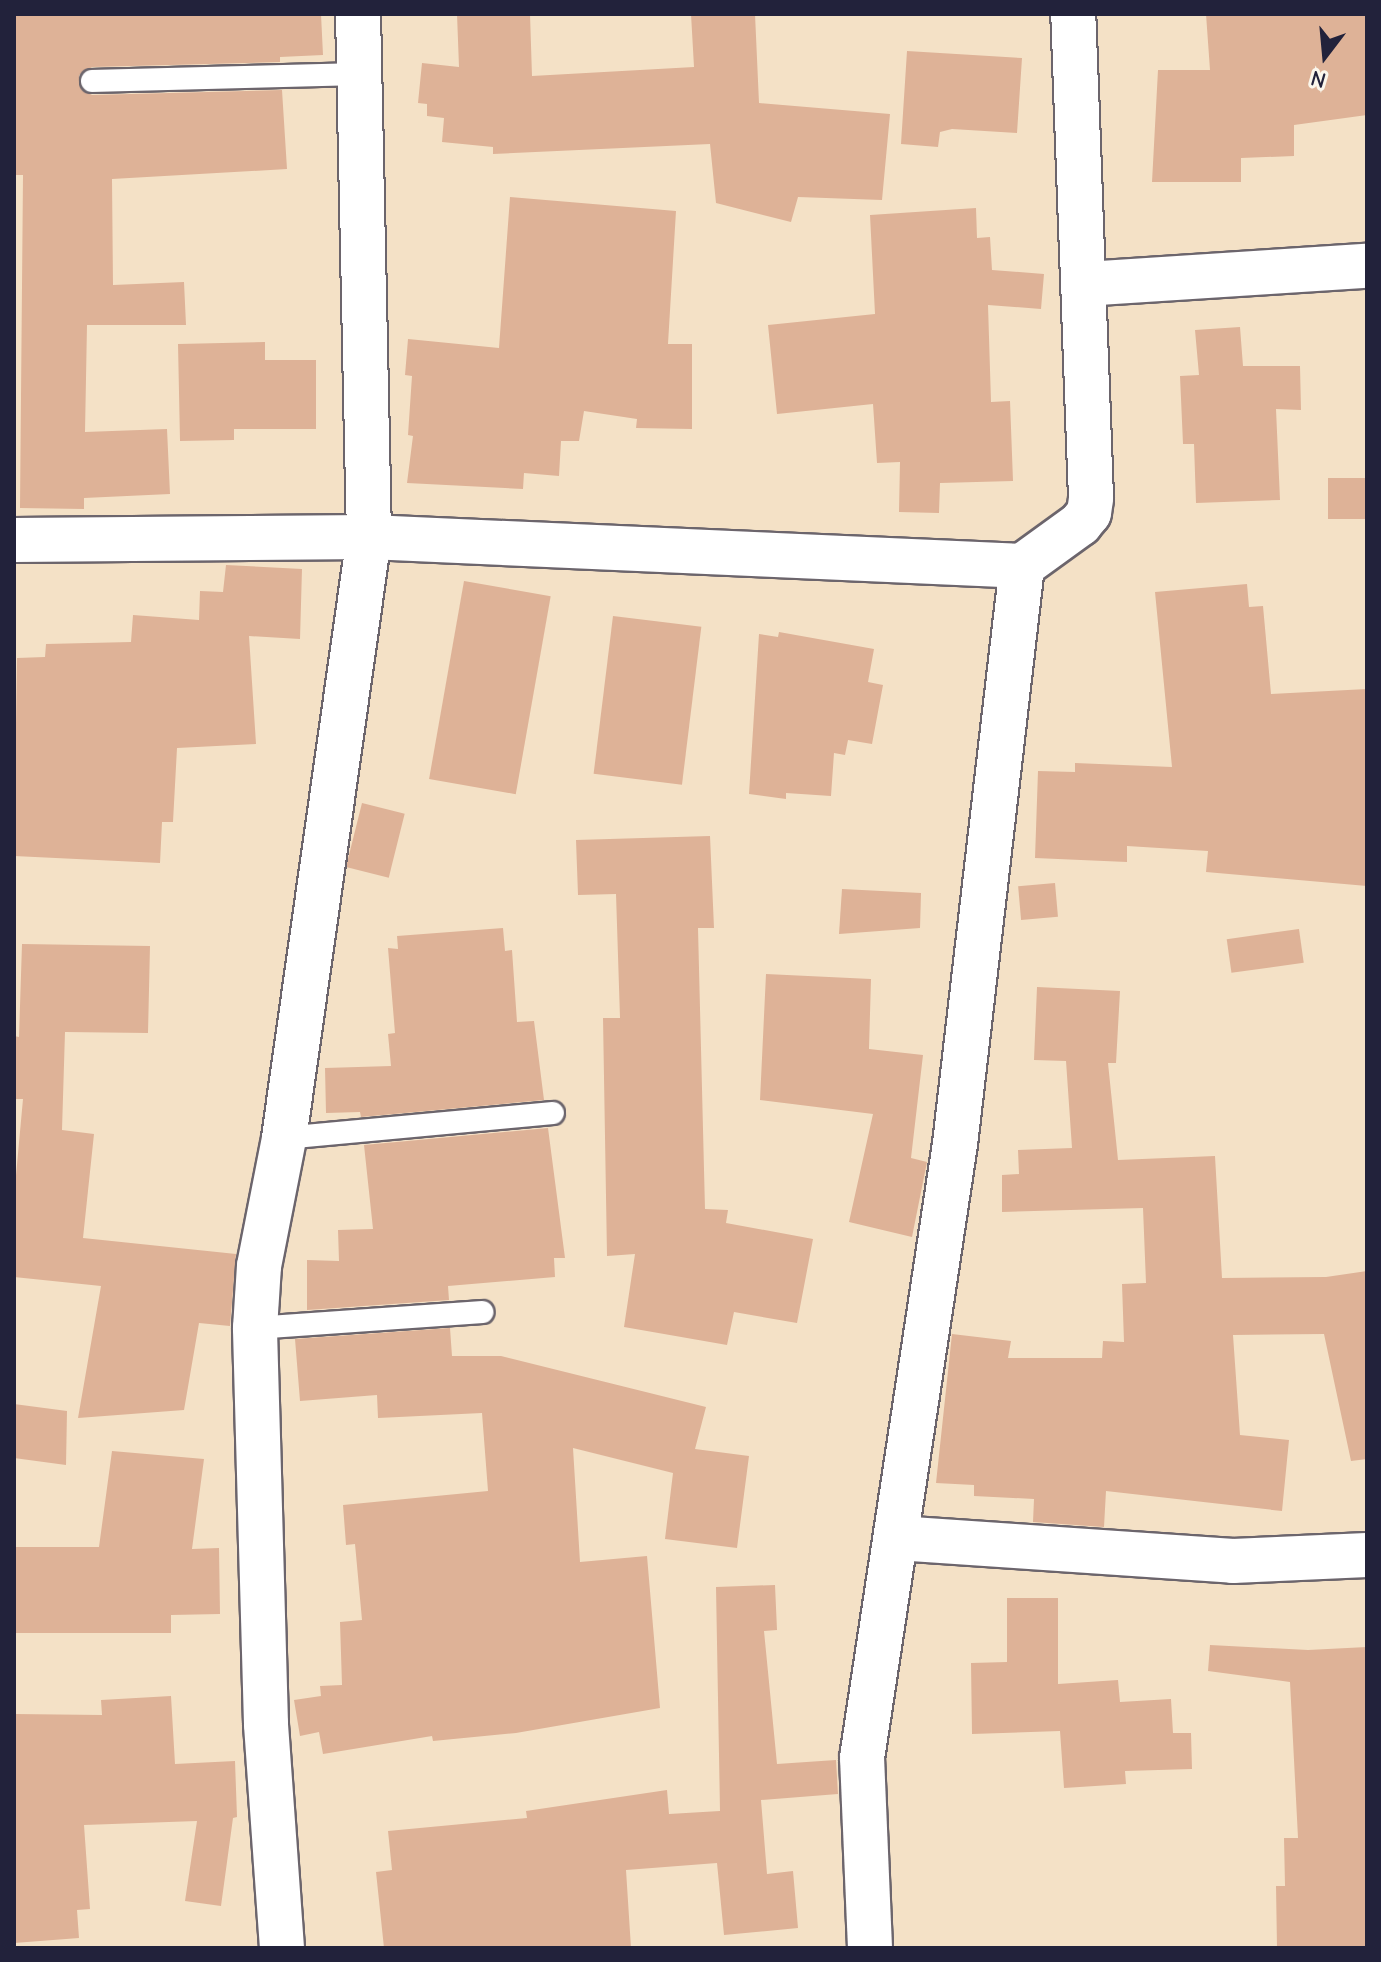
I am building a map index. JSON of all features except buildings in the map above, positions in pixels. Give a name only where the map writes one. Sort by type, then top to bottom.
[{"type":"street","points":[[282,1948],[266,1724],[255,1328],[259,1266],[284,1138],[369,537],[358,14]]},
{"type":"street","points":[[14,540],[369,537],[1022,566],[1089,513],[1085,284],[1073,14]]},
{"type":"street","points":[[1085,284],[1367,266]]},
{"type":"street","points":[[870,1948],[862,1758],[955,1144],[1022,566]]},
{"type":"street","points":[[897,1538],[1233,1561],[1367,1555]]},
{"type":"lane","points":[[92,81],[359,74]]},
{"type":"lane","points":[[284,1138],[553,1113]]},
{"type":"lane","points":[[255,1328],[482,1312]]}]
